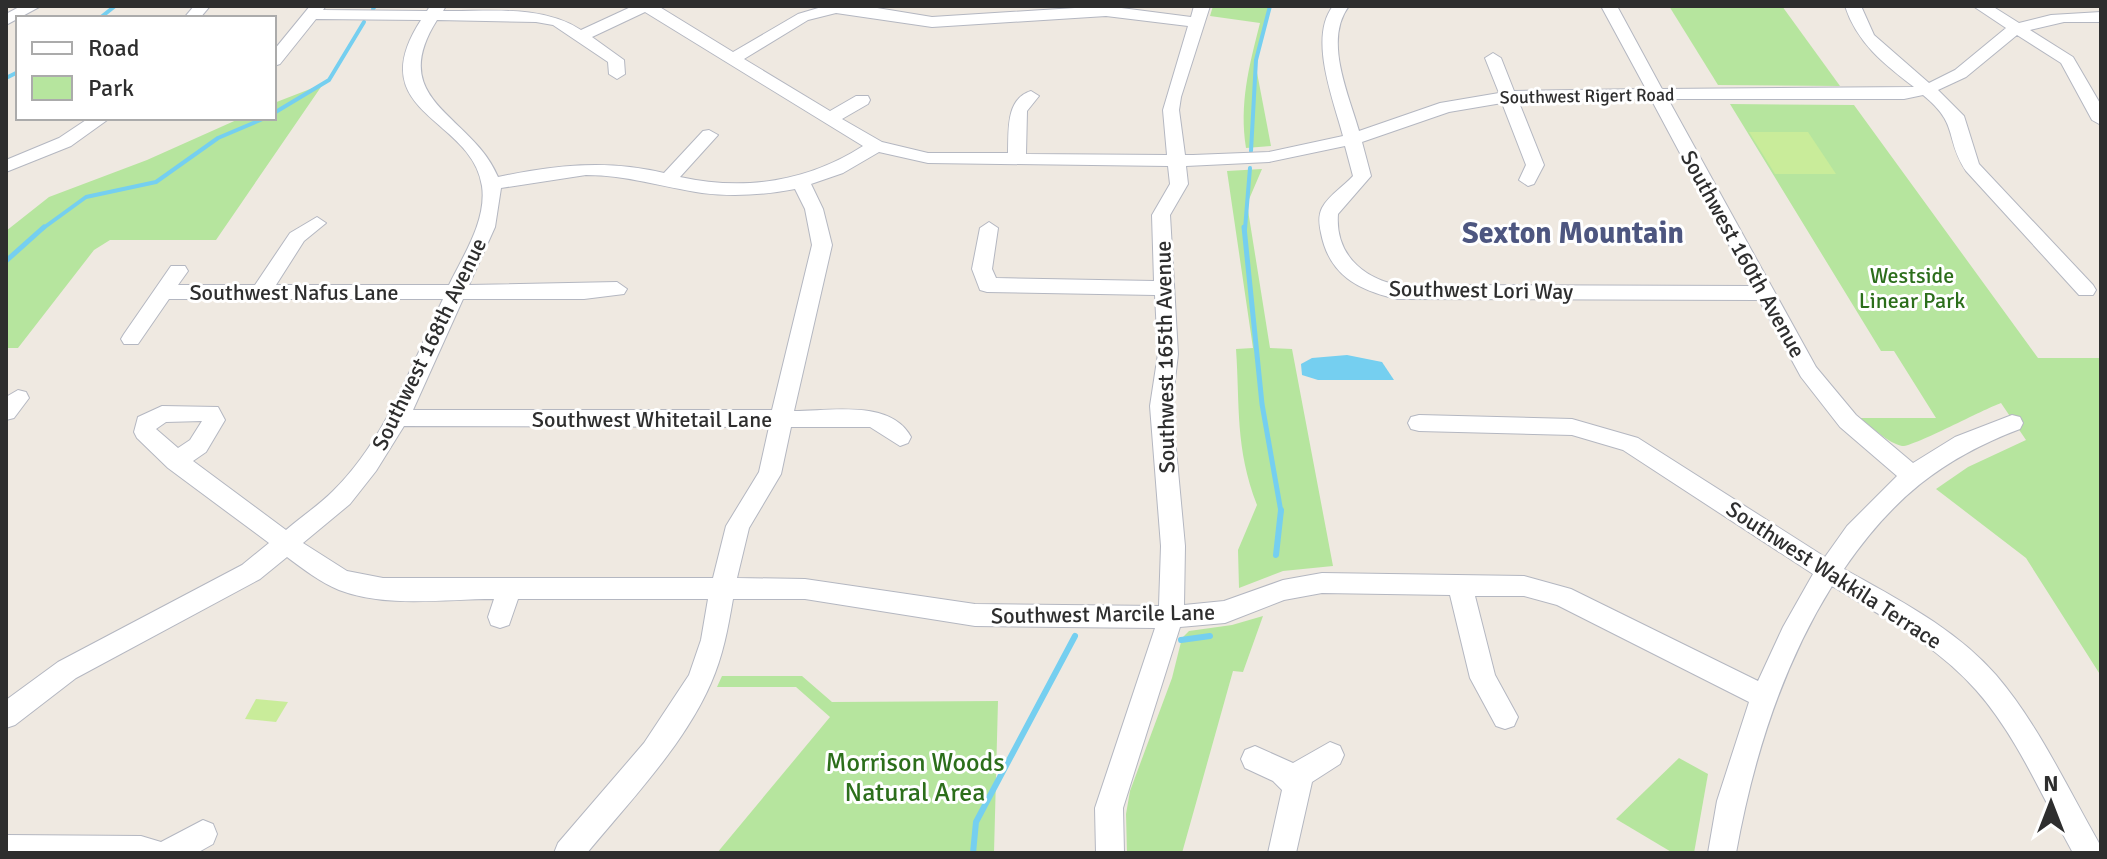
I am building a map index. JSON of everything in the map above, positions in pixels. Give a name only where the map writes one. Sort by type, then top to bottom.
[{"type":"street","points":[[6,20],[33,6]]},
{"type":"street","points":[[582,36],[646,6]]},
{"type":"street","name":"Southwest Rigert Road","points":[[646,6],[876,146],[928,158],[1017,160],[1177,161],[1269,157],[1354,139],[1436,109],[1508,96],[1882,95],[1926,89],[1962,73],[1987,48],[2017,29],[2043,21],[2101,17]]},
{"type":"street","name":"Southwest Lori Way","points":[[1341,6],[1336,12],[1329,49],[1362,176],[1355,188],[1338,200],[1329,214],[1329,226],[1335,255],[1356,278],[1382,289],[1413,292],[1765,293]]},
{"type":"street","name":"Southwest 160th Avenue","points":[[1609,6],[1808,372],[1848,421],[1913,476]]},
{"type":"street","points":[[1853,6],[1855,15],[1875,45],[1960,122],[1962,152],[1972,167],[2086,290]]},
{"type":"street","points":[[1981,6],[2067,60],[2101,120]]},
{"type":"street","points":[[732,59],[803,17],[835,8],[932,22],[1106,11],[1200,14]]},
{"type":"street","points":[[276,59],[315,10],[436,10],[536,17],[558,22],[616,60],[617,74]]},
{"type":"street","points":[[436,10],[414,49],[411,69],[415,87],[423,105],[462,135],[478,153],[491,184],[541,174],[585,170],[618,170],[728,190],[801,183],[840,168],[876,146]]},
{"type":"street","name":"Southwest 165th Avenue","points":[[1110,853],[1109,808],[1171,617],[1173,546],[1161,406],[1168,368],[1161,215],[1179,184],[1171,110],[1200,14]]},
{"type":"street","points":[[1493,58],[1535,165],[1528,180]]},
{"type":"street","points":[[1017,160],[1019,110],[1031,96]]},
{"type":"street","points":[[829,119],[862,100]]},
{"type":"street","points":[[6,166],[65,142],[98,120]]},
{"type":"street","points":[[667,180],[709,135]]},
{"type":"street","points":[[568,853],[654,752],[690,700],[714,640],[722,589],[738,526],[770,474],[800,331],[822,245],[814,209],[801,183]]},
{"type":"street","name":"Southwest 168th Avenue","points":[[6,716],[67,670],[251,572],[342,497],[368,465],[398,418],[486,227],[491,184]]},
{"type":"street","points":[[261,292],[297,237],[317,223]]},
{"type":"street","points":[[989,228],[982,269],[988,284],[1004,288],[1166,288]]},
{"type":"street","name":"Southwest Nafus Lane","points":[[131,339],[178,271]]},
{"type":"street","name":"Southwest Nafus Lane","points":[[163,292],[584,292],[617,289]]},
{"type":"street","name":"Southwest Whitetail Lane","points":[[398,418],[874,419],[900,437]]},
{"type":"street","name":"Southwest Wakkila Terrace","points":[[1419,423],[1572,427],[1634,439],[1829,572],[1929,631],[1984,680],[2008,710],[2089,853]]},
{"type":"street","points":[[1722,853],[1737,775],[1763,696],[1841,549],[1866,519],[1934,459],[1973,438],[2012,423]]},
{"type":"street","name":"Southwest Marcile Lane","points":[[176,462],[232,507],[326,572],[351,584],[383,588],[805,589],[975,615],[1171,617],[1225,612],[1304,585],[1524,586],[1562,596],[1763,696]]},
{"type":"street","points":[[1460,584],[1483,678],[1505,717]]},
{"type":"street","points":[[500,617],[509,589]]},
{"type":"street","points":[[1282,853],[1300,774],[1330,755]]},
{"type":"street","points":[[1255,759],[1283,772],[1296,785]]},
{"type":"street","points":[[169,853],[203,834]]},
{"type":"street","points":[[6,849],[141,850],[153,853]]},
{"type":"green space","points":[[1213,6],[1270,6],[1255,62],[1271,146],[1246,148],[1244,132],[1246,85],[1260,23],[1210,16]]},
{"type":"green space","points":[[1669,6],[1782,6],[1840,86],[1718,85]]},
{"type":"green space","points":[[323,84],[216,240],[110,240],[94,250],[18,348],[6,348],[6,231],[49,197],[147,160],[237,120],[276,120],[276,102]]},
{"type":"green space","name":"Westside Linear Park","points":[[1730,104],[1854,105],[2038,358],[2101,358],[2101,676],[2026,558],[1936,489],[1968,467],[2026,440],[2001,403],[1902,446],[1860,418],[1936,418],[1894,351],[1881,351]]},
{"type":"green space","points":[[1749,132],[1808,132],[1836,174],[1775,174]]},
{"type":"green space","points":[[1262,169],[1247,204],[1270,348],[1292,349],[1333,566],[1283,571],[1239,588],[1238,550],[1257,505],[1242,446],[1236,349],[1253,348],[1227,171]]},
{"type":"green space","points":[[1263,616],[1243,672],[1233,671],[1182,853],[1127,853],[1126,814],[1130,791],[1172,678],[1182,638],[1189,631],[1232,625]]},
{"type":"green space","name":"Morrison Woods Natural Area","points":[[722,676],[802,676],[832,702],[998,701],[994,853],[717,853],[830,717],[796,687],[717,687]]},
{"type":"green space","points":[[256,699],[288,702],[276,722],[245,719]]},
{"type":"green space","points":[[1679,758],[1708,774],[1694,853],[1673,853],[1616,819]]},
{"type":"water","points":[[1347,355],[1382,362],[1394,380],[1318,380],[1302,375],[1301,364],[1312,358]]},
{"type":"waterway","points":[[102,16],[115,6]]},
{"type":"waterway","points":[[1251,151],[1256,60],[1270,6]]},
{"type":"waterway","points":[[276,112],[329,80],[364,22]]},
{"type":"waterway","points":[[6,78],[16,73]]},
{"type":"waterway","points":[[42,229],[86,197],[156,182],[218,138],[260,120]]},
{"type":"waterway","points":[[1245,229],[1250,168]]},
{"type":"waterway","points":[[6,261],[44,227]]},
{"type":"waterway","points":[[1244,227],[1262,404],[1281,511]]},
{"type":"waterway","points":[[1276,555],[1281,511]]},
{"type":"waterway","points":[[973,853],[976,822],[1075,636]]},
{"type":"waterway","points":[[1181,640],[1210,636]]},
{"type":"district","name":"Sexton Mountain","points":[[1573,233]]}]
